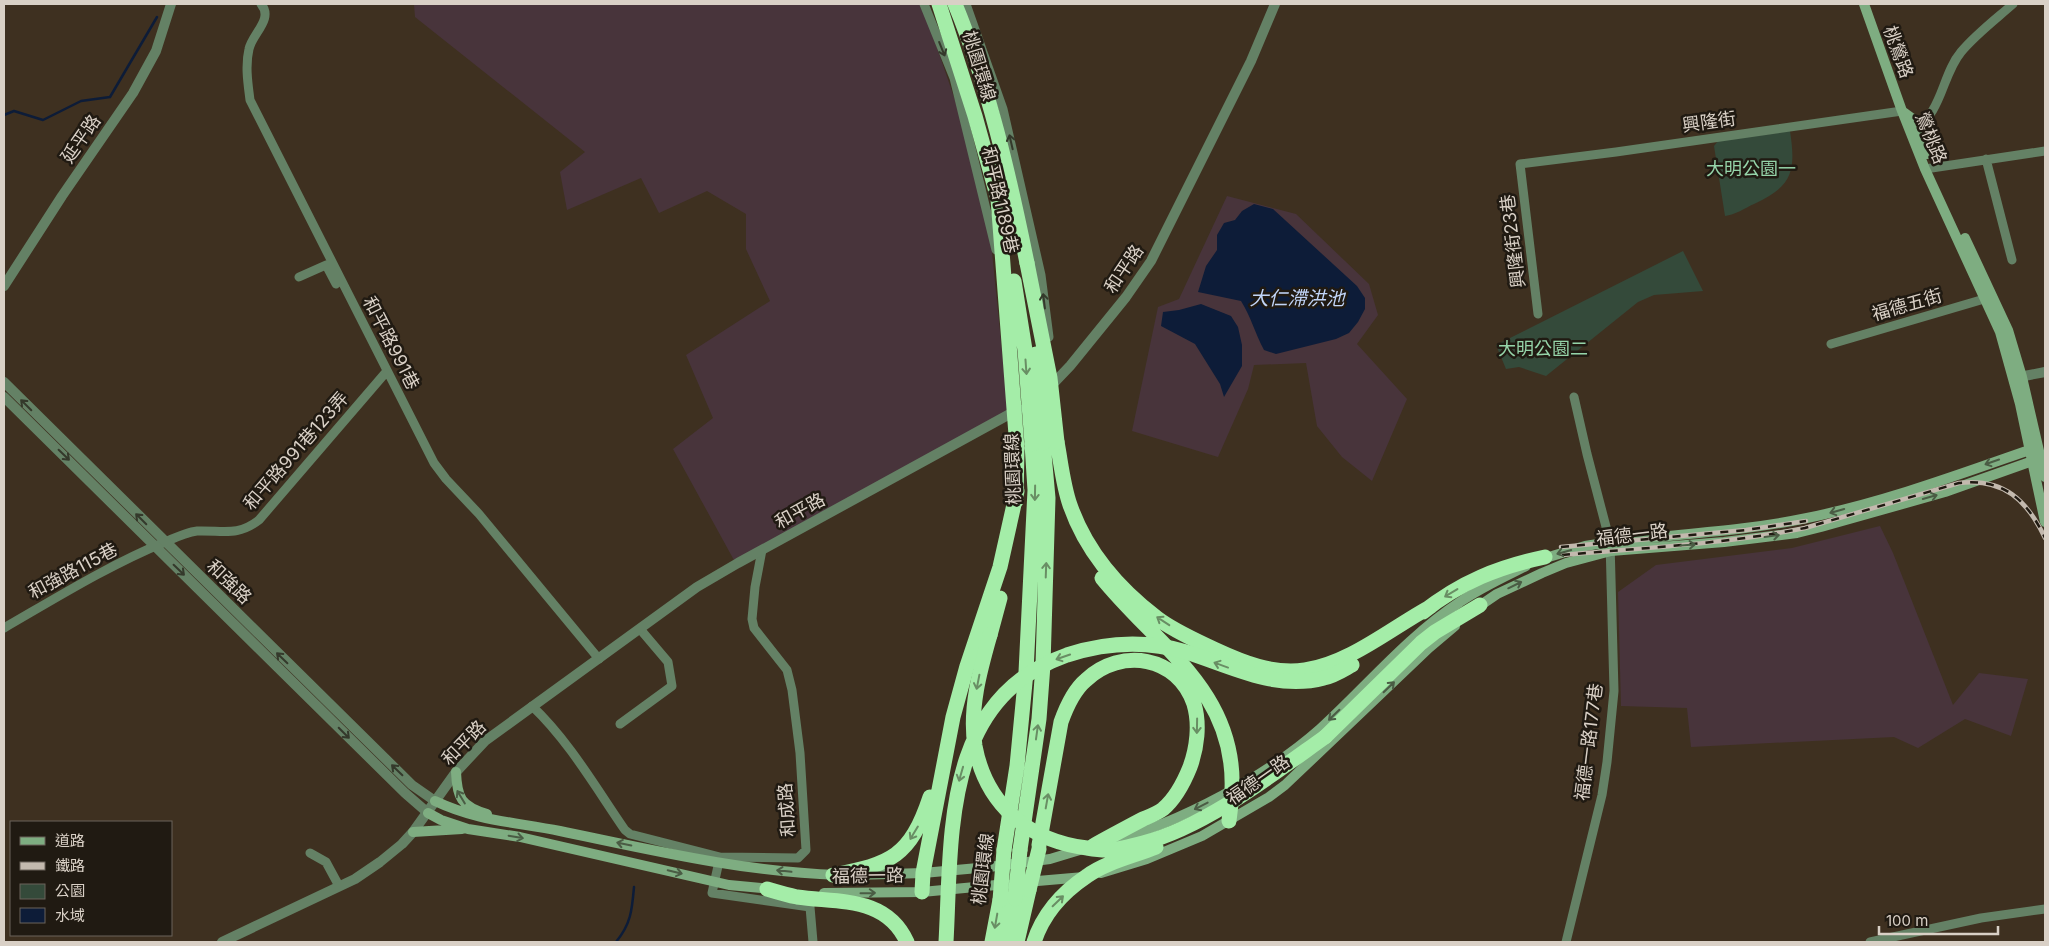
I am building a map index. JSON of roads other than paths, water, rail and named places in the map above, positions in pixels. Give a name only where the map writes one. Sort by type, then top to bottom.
[{"type":"highway","name":"桃園環線","points":[[938,4],[975,116],[998,198],[1012,265],[1025,350],[1044,443],[1048,498],[1043,665],[1039,719],[1020,850],[1007,900],[992,942]]},
{"type":"highway","name":"桃園環線","points":[[955,4],[992,110],[1014,196],[1050,378],[1044,443],[1035,490],[1026,672],[1017,766],[1004,850],[1007,900],[1006,942]]},
{"type":"highway","points":[[998,198],[1017,448],[1013,545],[982,664],[974,718],[975,746],[988,785],[1006,812],[1048,839],[1069,846],[1106,850],[1144,843],[1188,826],[1239,796],[1325,737]]},
{"type":"highway","points":[[1044,443],[1079,527],[1101,564],[1158,618],[1226,655],[1267,669],[1284,671],[1319,667],[1354,653],[1430,607]]},
{"type":"highway","points":[[1044,443],[1076,537],[1092,565],[1109,587],[1192,674],[1212,702],[1229,751],[1232,790],[1229,821]]},
{"type":"highway","points":[[922,892],[923,874],[953,717],[967,666],[1000,567],[1016,491]]},
{"type":"highway","points":[[946,942],[952,818],[960,775],[967,754],[986,716],[1002,697],[1034,670],[1078,652],[1107,644],[1129,643],[1185,652],[1264,679],[1306,682],[1326,678],[1352,666],[1371,653],[1450,593],[1478,578],[1509,565],[1545,557]]},
{"type":"highway","points":[[1034,942],[1053,906],[1087,875],[1176,839],[1261,792],[1292,769],[1428,638],[1480,605]]},
{"type":"highway","points":[[1017,942],[1038,849],[1061,722],[1067,706],[1085,680],[1099,670],[1114,663],[1131,659],[1146,660],[1162,666],[1176,676],[1194,703],[1197,718],[1195,754],[1179,790],[1163,809],[1093,846]]},
{"type":"highway","points":[[833,875],[868,868],[888,861],[903,849],[919,823],[945,756]]},
{"type":"highway","points":[[767,889],[794,896],[858,903],[875,908],[899,927],[907,942]]},
{"type":"main road","name":"桃鶯路","points":[[1864,4],[1902,111]]},
{"type":"main road","name":"鶯桃路","points":[[1902,111],[1914,119],[1914,130],[1929,168],[1988,298],[2008,330],[2036,453],[2045,522]]},
{"type":"main road","name":"鶯桃路","points":[[2036,453],[2045,477]]},
{"type":"main road","name":"福德一路","points":[[435,801],[453,810],[483,819],[536,826],[719,860],[833,875],[923,874],[1050,859],[1129,836],[1190,812],[1232,790],[1267,768],[1318,730],[1420,632],[1460,601],[1545,557],[1585,546],[1610,546],[1815,517],[2036,453]]},
{"type":"main road","name":"福德一路","points":[[428,813],[440,820],[468,829],[520,837],[714,881],[767,889],[822,893],[922,892],[1083,878],[1147,859],[1202,836],[1258,803],[1285,785],[1429,648],[1480,605],[1514,585],[1610,546]]},
{"type":"main road","points":[[456,772],[456,790],[462,802],[483,812],[536,826]]},
{"type":"main road","points":[[1251,778],[1244,784],[1242,790],[1249,798],[1258,803]]},
{"type":"main road","points":[[413,832],[468,829]]},
{"type":"street","name":"延平路","points":[[4,286],[62,196],[133,93],[156,51],[171,4]]},
{"type":"street","name":"和平路991巷","points":[[261,4],[266,15],[251,42],[247,63],[250,100],[434,463],[446,479],[480,514],[599,659]]},
{"type":"street","name":"和平路1189巷","points":[[924,4],[954,78],[997,252],[1016,411]]},
{"type":"street","name":"和平路1189巷","points":[[966,4],[1003,109],[1041,275],[1054,384]]},
{"type":"street","name":"和平路","points":[[222,942],[354,879],[380,862],[413,832],[456,772],[485,741],[697,588],[762,550],[1016,411],[1054,384],[1126,297],[1152,261],[1251,62],[1275,4]]},
{"type":"street","points":[[1914,130],[1935,109],[1960,53],[2013,4]]},
{"type":"street","name":"興隆街","points":[[1520,164],[1902,111]]},
{"type":"street","points":[[1929,168],[2045,151]]},
{"type":"street","points":[[1986,159],[2012,260]]},
{"type":"street","name":"興隆街23巷","points":[[1520,164],[1538,314]]},
{"type":"street","points":[[299,277],[326,264],[336,284]]},
{"type":"street","name":"福德五街","points":[[1831,344],[1988,298]]},
{"type":"street","name":"和平路991巷123弄","points":[[160,544],[196,531],[232,533],[249,528],[259,520],[387,371]]},
{"type":"street","points":[[2018,377],[2045,372]]},
{"type":"street","name":"和強路","points":[[4,382],[160,544],[405,793],[428,813]]},
{"type":"street","name":"福德一路177巷","points":[[1566,942],[1602,795],[1614,691],[1610,546],[1574,396]]},
{"type":"street","name":"和強路","points":[[4,397],[412,785],[435,801]]},
{"type":"street","name":"和強路115巷","points":[[4,628],[95,576],[160,544]]},
{"type":"street","name":"和成路","points":[[719,860],[798,858],[806,850],[800,753],[792,690],[787,670],[754,628],[752,619],[755,587],[762,550]]},
{"type":"street","points":[[620,724],[672,686],[668,662],[640,629]]},
{"type":"street","points":[[532,706],[566,745],[625,830],[630,834],[719,860],[712,893],[810,907],[813,942]]},
{"type":"street","points":[[310,852],[326,862],[339,886]]},
{"type":"street","points":[[1870,942],[1981,918],[2045,909]]},
{"type":"water","name":"大仁滯洪池","points":[[1254,204],[1273,209],[1357,286],[1365,298],[1365,309],[1349,333],[1336,339],[1276,354],[1264,350],[1241,301],[1198,292],[1206,266],[1217,250],[1217,235],[1224,223],[1235,220],[1242,211]]},
{"type":"water","points":[[1201,304],[1231,316],[1238,327],[1242,345],[1242,366],[1224,397],[1220,384],[1195,344],[1161,326],[1163,312]]},
{"type":"waterway","points":[[4,115],[14,111],[43,120],[81,101],[110,97],[157,17]]},
{"type":"waterway","points":[[616,942],[628,923],[634,887]]},
{"type":"railway","points":[[1562,555],[1684,545],[1745,538],[1805,528],[1959,483],[1975,482],[1989,484],[2012,494],[2030,513],[2045,538]]},
{"type":"railway","points":[[1561,547],[1746,530],[1806,521]]},
{"type":"park label","name":"大明公園一","points":[[1751,169]]},
{"type":"park label","name":"大明公園二","points":[[1543,349]]}]
